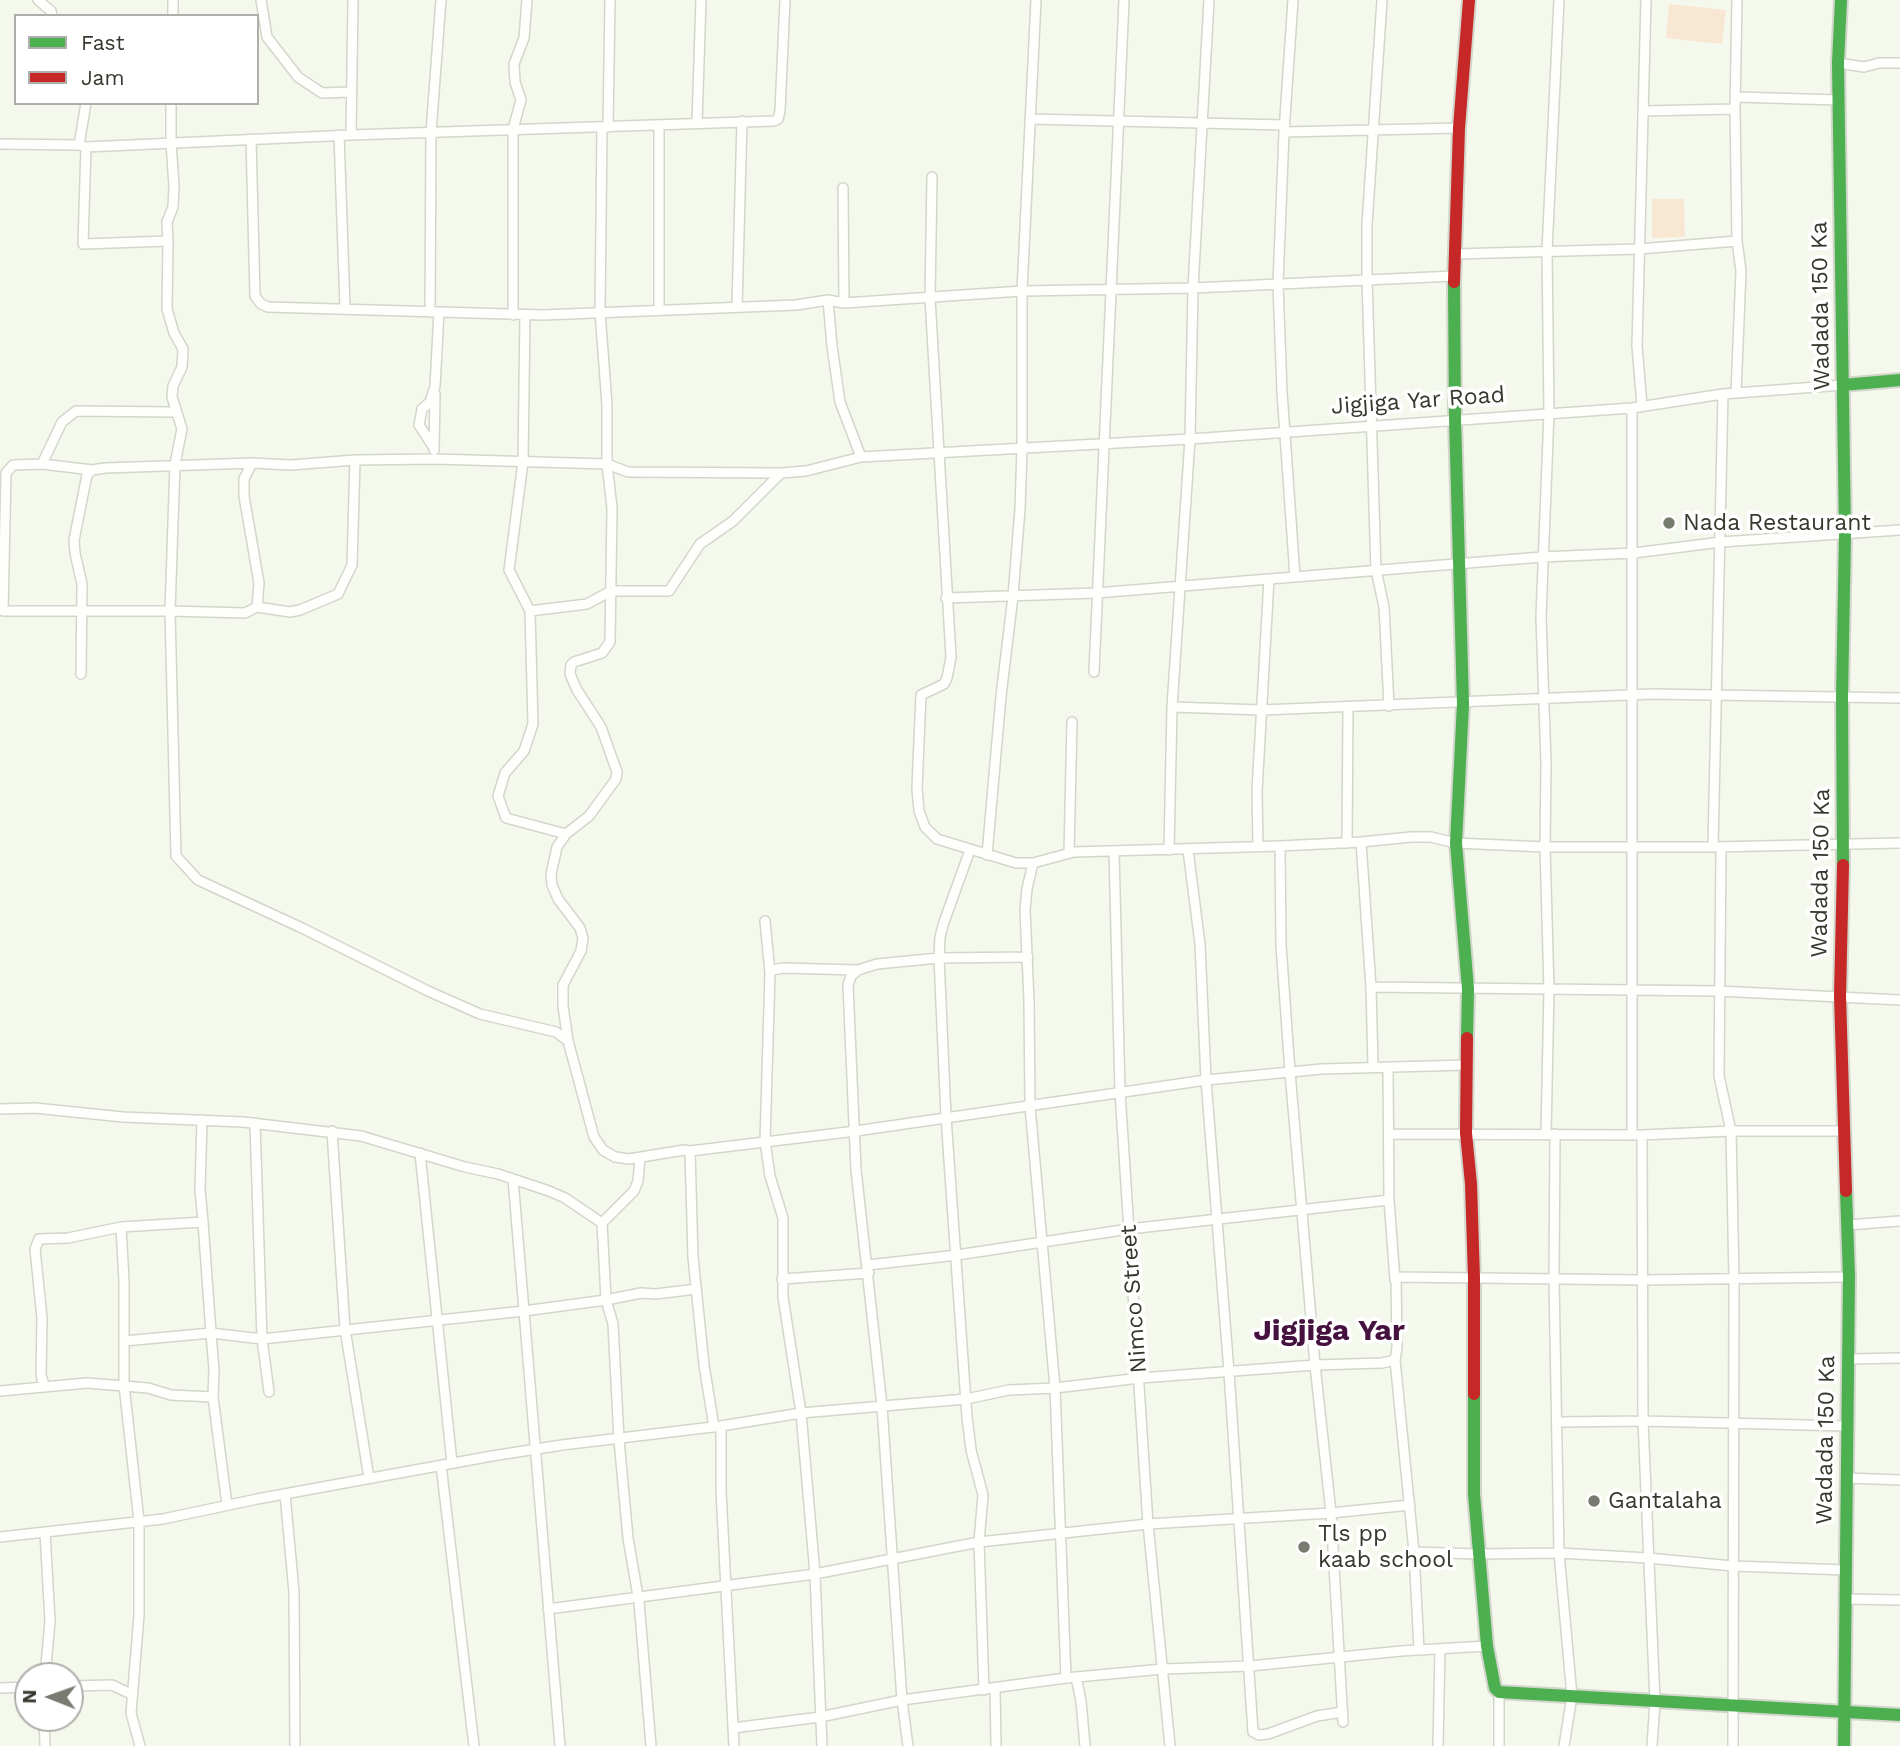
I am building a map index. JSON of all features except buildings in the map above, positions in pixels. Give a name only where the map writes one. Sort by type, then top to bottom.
[{"type":"street","points":[[38,0],[52,14]]},
{"type":"street","points":[[261,0],[267,37],[298,77],[322,93],[351,92]]},
{"type":"street","points":[[351,135],[353,0]]},
{"type":"street","points":[[435,459],[431,132],[441,0]]},
{"type":"street","points":[[513,315],[513,129],[521,100],[515,82],[514,64],[524,38],[527,0]]},
{"type":"street","points":[[610,0],[600,312],[607,405],[607,464],[612,508],[610,642],[602,653],[573,662],[570,674],[601,727],[615,762],[616,779],[589,816],[566,834],[557,847],[551,874],[558,899],[580,928],[583,938],[564,985],[563,1006],[568,1041],[594,1137],[603,1150],[615,1157],[640,1158],[684,1150],[856,1131],[1206,1080],[1373,1066],[1466,1065]]},
{"type":"street","points":[[697,124],[701,0]]},
{"type":"street","points":[[0,144],[82,146],[778,120],[785,0]]},
{"type":"street","points":[[987,855],[1013,596],[1023,448],[1022,291],[1036,0]]},
{"type":"street","points":[[1094,672],[1124,0]]},
{"type":"street","points":[[1169,850],[1172,706],[1190,439],[1193,288],[1209,0]]},
{"type":"street","points":[[1293,0],[1284,128],[1278,284],[1282,392],[1295,577]]},
{"type":"street","points":[[1382,0],[1367,225],[1367,279],[1376,570],[1384,607],[1389,706]]},
{"type":"street","points":[[1469,0],[1459,128],[1454,276],[1463,704],[1456,843],[1468,989],[1466,1133],[1471,1184],[1474,1278],[1472,1444],[1478,1554],[1487,1646],[1495,1688],[1499,1692],[1499,1746]]},
{"type":"street","points":[[1559,0],[1547,251],[1549,413],[1542,557],[1541,652],[1546,763],[1545,847],[1559,1553],[1572,1696],[1564,1746]]},
{"type":"street","points":[[1646,0],[1637,346],[1631,848],[1632,989],[1643,1280],[1643,1421],[1655,1702],[1652,1746]]},
{"type":"street","points":[[1736,393],[1741,271],[1737,240],[1735,109],[1737,0]]},
{"type":"street","name":"Wadada 150 Ka","points":[[1841,0],[1838,63],[1845,534],[1842,698],[1844,844],[1840,996],[1849,1277],[1844,1746]]},
{"type":"street","points":[[1838,63],[1864,67],[1879,63],[1900,63]]},
{"type":"street","points":[[1736,97],[1839,100]]},
{"type":"street","points":[[86,105],[82,146],[83,244],[168,241]]},
{"type":"street","points":[[172,105],[174,186],[173,208],[167,222],[167,309],[174,333],[183,349],[182,368],[173,386],[172,397],[182,429],[175,464],[170,611],[176,856],[198,880],[428,991],[480,1014],[556,1032],[568,1041]]},
{"type":"street","points":[[1643,111],[1735,109]]},
{"type":"street","points":[[1030,118],[1284,128],[1459,128]]},
{"type":"street","points":[[737,307],[742,121]]},
{"type":"street","points":[[659,125],[659,309]]},
{"type":"street","points":[[338,135],[345,308]]},
{"type":"street","points":[[251,139],[256,299],[268,306],[525,315],[796,305],[828,300],[845,303],[1022,291],[1193,288],[1454,276]]},
{"type":"street","points":[[932,177],[930,298],[951,657],[944,684],[921,695],[917,788],[919,811],[925,827],[937,839],[1016,863],[1033,863],[1069,853],[1347,843],[1431,836],[1456,843],[1545,847],[1900,843]]},
{"type":"street","points":[[842,188],[845,303]]},
{"type":"street","points":[[1455,254],[1639,249],[1737,240]]},
{"type":"street","points":[[828,300],[840,402],[861,457]]},
{"type":"street","points":[[525,315],[523,462],[509,570],[530,611],[533,724],[524,751],[506,773],[498,796],[506,818],[566,834]]},
{"type":"street","name":"Jigjiga Yar Road","points":[[81,611],[3,611],[6,473],[13,465],[42,464],[92,470],[175,464],[316,464],[355,460],[435,459],[607,464],[628,472],[782,473],[806,471],[861,457],[1190,439],[1637,407],[1723,394],[1900,380]]},
{"type":"street","points":[[434,448],[419,425],[422,409],[430,402],[435,386]]},
{"type":"street","points":[[1723,394],[1717,847],[1719,1076],[1731,1131],[1734,1279],[1733,1746]]},
{"type":"street","points":[[42,464],[62,422],[76,411],[175,412]]},
{"type":"street","points":[[81,611],[244,613],[257,607],[290,612],[338,594],[352,565],[355,460]]},
{"type":"street","points":[[252,463],[244,479],[244,496],[259,583],[257,607]]},
{"type":"street","points":[[81,674],[82,584],[74,540],[87,475],[92,470]]},
{"type":"street","points":[[530,611],[587,604],[611,591],[669,591],[700,544],[733,522],[782,473]]},
{"type":"street","points":[[946,598],[1096,593],[1542,557],[1634,553],[1721,542],[1900,530]]},
{"type":"street","points":[[1258,846],[1257,792],[1269,579]]},
{"type":"street","points":[[1172,706],[1262,710],[1463,704],[1543,698],[1717,694],[1900,698]]},
{"type":"street","points":[[1347,843],[1348,708]]},
{"type":"street","points":[[1069,853],[1072,722]]},
{"type":"street","points":[[1361,842],[1371,987],[1373,1066]]},
{"type":"street","points":[[1188,850],[1200,944],[1206,1080],[1253,1732],[1259,1735],[1317,1716],[1343,1717],[1331,1513],[1315,1366],[1290,1072],[1282,945],[1280,846]]},
{"type":"street","points":[[970,850],[944,922],[939,958],[946,1117],[966,1399],[971,1450],[983,1495],[979,1542],[984,1690]]},
{"type":"street","name":"Nimco Street","points":[[1114,851],[1120,1092],[1148,1524],[1170,1746]]},
{"type":"street","points":[[1033,863],[1025,910],[1030,1106],[1055,1388],[1071,1678],[1081,1701],[1085,1746]]},
{"type":"street","points":[[765,921],[770,973],[765,1141],[770,1175],[783,1218],[782,1279],[801,1413],[816,1574],[822,1746]]},
{"type":"street","points":[[770,973],[782,968],[858,970],[877,964],[939,958],[1028,957]]},
{"type":"street","points":[[858,970],[851,976],[847,994],[858,1193],[883,1406],[902,1700],[908,1746]]},
{"type":"street","points":[[1371,987],[1719,990],[1900,1000]]},
{"type":"street","points":[[1388,1067],[1389,1200],[1397,1348],[1395,1360],[1414,1552],[1419,1650]]},
{"type":"street","points":[[0,1109],[35,1108],[124,1117],[255,1123],[361,1136],[513,1179],[565,1198],[602,1223]]},
{"type":"street","points":[[202,1120],[200,1190],[214,1369],[213,1396],[228,1505]]},
{"type":"street","points":[[255,1123],[262,1339],[269,1392]]},
{"type":"street","points":[[332,1131],[345,1329],[369,1478]]},
{"type":"street","points":[[1389,1134],[1637,1135],[1731,1131],[1845,1131]]},
{"type":"street","points":[[690,1151],[696,1289],[718,1427],[734,1746]]},
{"type":"street","points":[[420,1153],[452,1463]]},
{"type":"street","points":[[639,1746],[651,1745],[638,1598],[628,1538],[613,1324],[606,1300],[602,1223],[621,1201],[634,1191],[638,1181],[640,1158]]},
{"type":"street","points":[[513,1179],[560,1746]]},
{"type":"street","points":[[782,1279],[868,1269],[1129,1229],[1389,1200]]},
{"type":"street","points":[[1848,1225],[1900,1221]]},
{"type":"street","points":[[44,1385],[40,1375],[41,1318],[35,1249],[39,1239],[68,1238],[121,1227],[203,1222]]},
{"type":"street","points":[[121,1227],[124,1385],[139,1521],[139,1615],[131,1694],[132,1723],[140,1746]]},
{"type":"street","points":[[1395,1280],[1399,1276],[1555,1280],[1849,1277]]},
{"type":"street","points":[[124,1342],[211,1333],[262,1339],[307,1335],[524,1311],[641,1293],[696,1289]]},
{"type":"street","points":[[1849,1359],[1900,1358]]},
{"type":"street","points":[[0,1537],[163,1519],[369,1478],[535,1449],[718,1427],[801,1413],[966,1399],[1009,1390],[1055,1388],[1140,1377],[1382,1363],[1395,1360]]},
{"type":"street","points":[[0,1391],[87,1382],[148,1388],[171,1395],[213,1396]]},
{"type":"street","points":[[1557,1422],[1734,1422],[1847,1426]]},
{"type":"street","points":[[441,1465],[474,1746]]},
{"type":"street","points":[[1847,1478],[1900,1480]]},
{"type":"street","points":[[285,1494],[295,1592],[295,1746]]},
{"type":"street","points":[[548,1609],[816,1574],[979,1542],[1148,1524],[1331,1513],[1410,1505]]},
{"type":"street","points":[[45,1532],[50,1621],[46,1662]]},
{"type":"street","points":[[1414,1552],[1559,1553],[1733,1566],[1846,1570]]},
{"type":"street","points":[[1846,1599],[1900,1600]]},
{"type":"street","points":[[733,1728],[820,1717],[902,1700],[1071,1678],[1487,1646]]},
{"type":"street","points":[[1438,1746],[1440,1649]]},
{"type":"street","points":[[84,1686],[112,1685],[131,1694]]},
{"type":"street","points":[[996,1688],[996,1746]]},
{"type":"street","points":[[1499,1692],[1900,1715]]},
{"type":"shaded area","points":[[1669,4],[1726,10],[1722,44],[1666,38]]},
{"type":"shaded area","points":[[1652,199],[1684,199],[1685,237],[1652,238]]},
{"type":"traffic: fast","points":[[1841,0],[1838,63],[1845,534],[1843,865]]},
{"type":"traffic: fast","points":[[1454,282],[1463,704],[1456,843],[1468,989],[1467,1038]]},
{"type":"traffic: fast","points":[[1843,385],[1900,380]]},
{"type":"traffic: fast","points":[[1844,1746],[1849,1277],[1846,1191]]},
{"type":"traffic: fast","points":[[1474,1394],[1474,1494],[1487,1646],[1495,1688],[1499,1692],[1900,1715]]},
{"type":"traffic: jam","points":[[1454,282],[1459,128],[1469,0]]},
{"type":"traffic: jam","points":[[1843,865],[1840,996],[1846,1191]]},
{"type":"traffic: jam","points":[[1467,1038],[1466,1133],[1471,1184],[1474,1278],[1474,1394]]},
{"type":"place","name":"Nada Restaurant","points":[[1669,523]]},
{"type":"place","name":"Gantalaha","points":[[1594,1501]]},
{"type":"place","name":"Tls pp kaab school","points":[[1304,1547]]},
{"type":"district","name":"Jigjiga Yar","points":[[1329,1331]]}]
